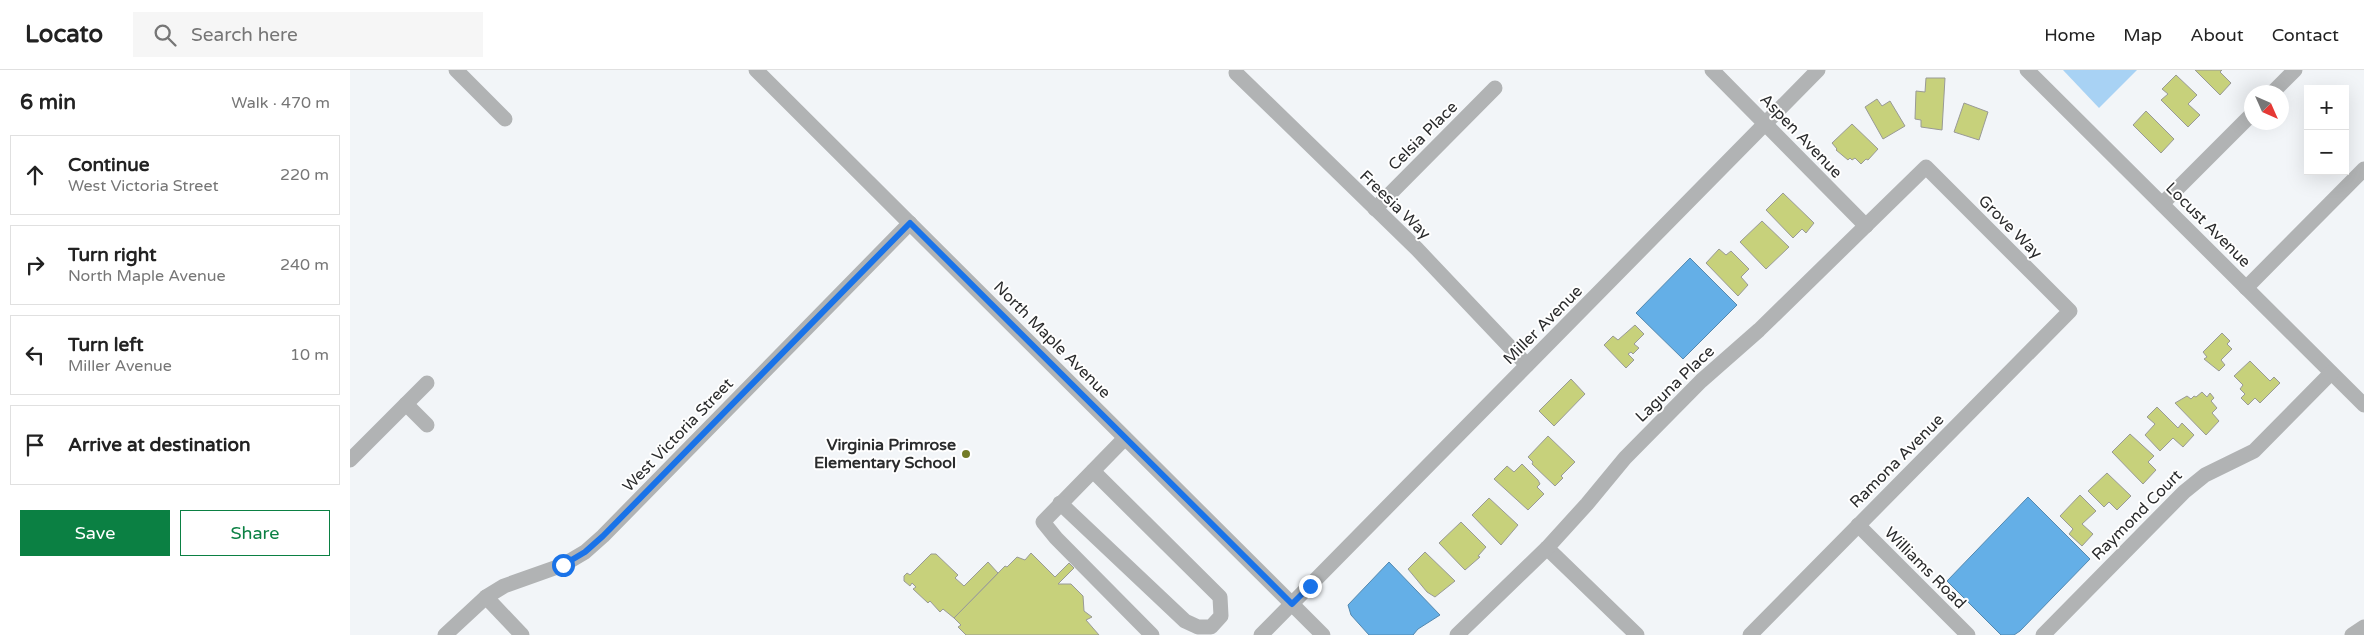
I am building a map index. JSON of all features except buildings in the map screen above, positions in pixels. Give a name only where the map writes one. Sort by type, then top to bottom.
[{"type":"street","points":[[456,70],[505,119]]},
{"type":"street","name":"North Maple Avenue","points":[[756,70],[1323,635]]},
{"type":"street","name":"Aspen Avenue","points":[[1712,70],[1866,226]]},
{"type":"street","name":"Miller Avenue","points":[[1261,635],[1818,70]]},
{"type":"street","points":[[1796,92],[1832,70]]},
{"type":"street","name":"Locust Avenue","points":[[2027,70],[2364,405]]},
{"type":"street","points":[[2280,85],[2295,70]]},
{"type":"street","name":"Freesia Way","points":[[1236,73],[1417,249],[1527,365]]},
{"type":"street","name":"Celsia Place","points":[[1375,209],[1495,88]]},
{"type":"street","points":[[2162,204],[2244,122]]},
{"type":"street","name":"Laguna Place","points":[[1457,635],[1547,548],[1587,504],[1624,458],[1701,381],[1759,330],[1926,167]]},
{"type":"street","name":"Grove Way","points":[[1926,167],[2070,311]]},
{"type":"street","points":[[2246,288],[2364,169]]},
{"type":"street","name":"West Victoria Street","points":[[445,635],[486,597],[504,586],[563,565],[585,552],[603,536],[910,223]]},
{"type":"street","name":"Ramona Avenue","points":[[1750,635],[2070,311]]},
{"type":"street","name":"Raymond Court","points":[[2043,635],[2189,487],[2205,475],[2254,451],[2331,373]]},
{"type":"street","points":[[350,460],[427,383]]},
{"type":"street","points":[[406,404],[427,424]]},
{"type":"street","points":[[1125,438],[1043,522],[1056,538],[1152,635]]},
{"type":"street","points":[[1060,503],[1185,621],[1198,628],[1211,626],[1221,616],[1220,597],[1093,472]]},
{"type":"street","name":"Williams Road","points":[[1858,525],[1968,635]]},
{"type":"street","points":[[1547,548],[1637,635]]},
{"type":"street","points":[[486,597],[522,635]]},
{"type":"street","points":[[2352,635],[2364,627]]},
{"type":"shaded area","points":[[2063,70],[2137,70],[2099,108]]},
{"type":"shaded area","points":[[1690,258],[1737,305],[1683,359],[1636,313]]},
{"type":"shaded area","points":[[2028,497],[2090,559],[2020,631],[2014,635],[2001,635],[1947,581]]},
{"type":"shaded area","points":[[1389,562],[1440,615],[1418,629],[1413,635],[1369,635],[1351,615],[1348,605]]},
{"type":"place","name":"Virginia Primrose Elementary School","points":[[966,454]]},
{"type":"route","points":[[563,565],[585,552],[603,536],[910,223],[1292,604],[1310,586]]}]
